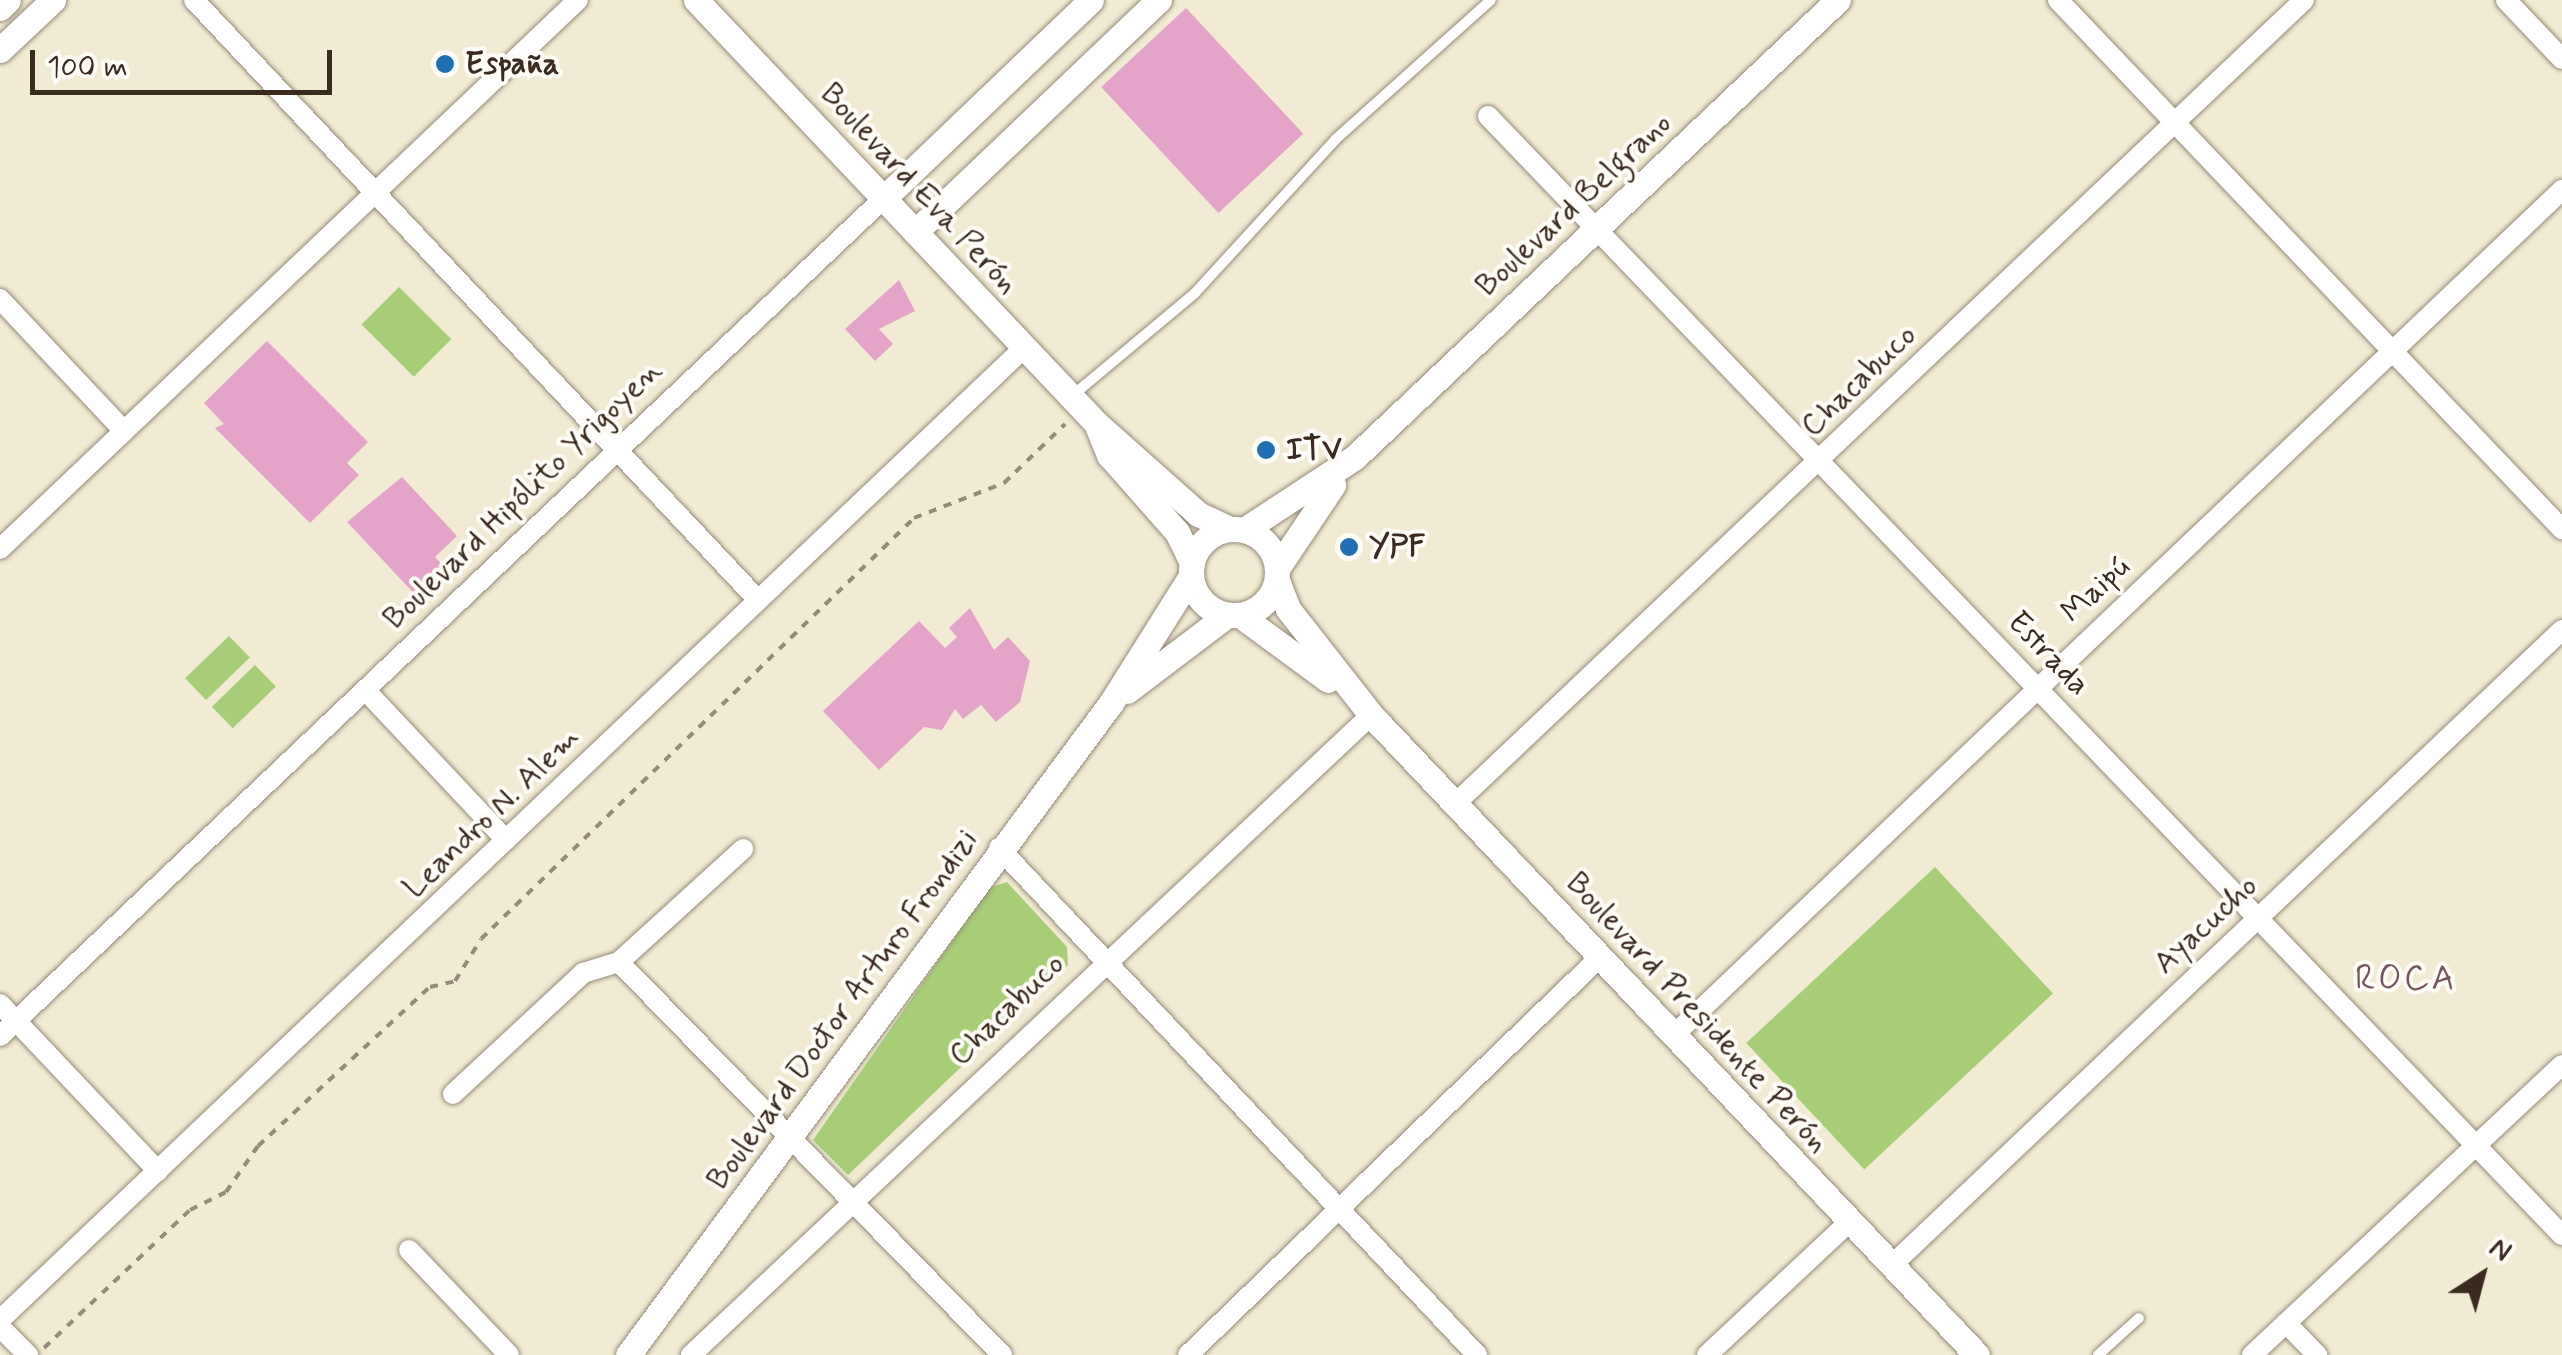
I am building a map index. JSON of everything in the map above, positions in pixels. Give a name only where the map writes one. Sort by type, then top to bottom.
[{"type":"street","points":[[0,8],[8,0]]},
{"type":"street","points":[[0,50],[53,0]]},
{"type":"street","points":[[194,0],[758,600]]},
{"type":"street","points":[[0,550],[578,0]]},
{"type":"street","name":"Boulevard Eva Perón","points":[[696,0],[1083,409]]},
{"type":"street","name":"Boulevard Hipólito Yrigoyen","points":[[0,1036],[1091,0]]},
{"type":"street","points":[[915,232],[1159,0]]},
{"type":"street","name":"Boulevard Belgrano","points":[[1237,530],[1355,457],[1838,0]]},
{"type":"street","points":[[2058,0],[2562,529]]},
{"type":"street","name":"Chacabuco","points":[[1455,804],[2304,0]]},
{"type":"street","points":[[2506,0],[2562,59]]},
{"type":"street","name":"Estrada","points":[[1488,116],[1821,458],[2562,1235]]},
{"type":"street","name":"Maipú","points":[[1674,1035],[2562,190]]},
{"type":"street","points":[[0,299],[124,431]]},
{"type":"street","name":"Leandro N. Alem","points":[[0,1324],[1024,348]]},
{"type":"street","name":"Boulevard Presidente Perón","points":[[1083,409],[1198,514],[1267,544],[1288,609],[1371,715],[1977,1355]]},
{"type":"street","name":"Boulevard Presidente Perón","points":[[1083,409],[1108,455],[1177,532],[1202,601],[1234,615],[1371,715]]},
{"type":"street","name":"Boulevard Belgrano","points":[[1278,574],[1355,457]]},
{"type":"street","points":[[1191,570],[1206,540],[1237,530]]},
{"type":"street","name":"Boulevard Doctor Arturo Frondizi","points":[[628,1355],[790,1142],[998,848],[1111,703],[1191,570]]},
{"type":"street","points":[[1234,615],[1266,602],[1278,574]]},
{"type":"street","name":"Boulevard Doctor Arturo Frondizi","points":[[1111,703],[1234,615]]},
{"type":"street","name":"Ayacucho","points":[[1892,1265],[2562,630]]},
{"type":"street","points":[[366,692],[506,840]]},
{"type":"street","name":"Chacabuco","points":[[691,1355],[1102,962],[1371,715]]},
{"type":"street","points":[[453,1094],[583,973],[619,962],[743,848]]},
{"type":"street","points":[[998,848],[1478,1355]]},
{"type":"street","points":[[1188,1355],[1600,956]]},
{"type":"street","points":[[619,962],[790,1142],[852,1199],[1002,1355]]},
{"type":"street","points":[[0,1004],[158,1170]]},
{"type":"street","points":[[2252,1355],[2562,1064]]},
{"type":"street","points":[[1707,1355],[1850,1220]]},
{"type":"street","points":[[409,1250],[509,1355]]},
{"type":"street","points":[[2286,1322],[2317,1355]]},
{"type":"street","points":[[0,1324],[28,1355]]},
{"type":"lane","points":[[1083,409],[1336,139],[1491,0]]},
{"type":"lane","points":[[2098,1355],[2139,1318]]},
{"type":"path","points":[[37,1355],[190,1210],[226,1192],[258,1146],[430,987],[455,980],[481,939],[914,518],[1004,483],[1083,409]]},
{"type":"green space","points":[[399,287],[451,339],[414,377],[362,324]]},
{"type":"green space","points":[[229,636],[250,658],[206,700],[185,678]]},
{"type":"green space","points":[[255,665],[276,687],[233,728],[212,707]]},
{"type":"green space","points":[[1935,867],[2053,994],[1864,1169],[1746,1043]]},
{"type":"green space","points":[[1007,882],[1067,947],[1068,965],[848,1175],[813,1140],[989,888]]},
{"type":"building","points":[[1186,8],[1303,134],[1218,213],[1101,87]]},
{"type":"building","points":[[899,280],[915,311],[879,329],[893,344],[875,361],[845,329]]},
{"type":"building","points":[[267,341],[368,442],[347,463],[359,475],[310,523],[215,428],[224,424],[204,403]]},
{"type":"building","points":[[402,477],[457,536],[435,557],[452,575],[423,603],[347,522]]},
{"type":"building","points":[[970,608],[994,650],[1008,637],[1030,661],[1020,702],[996,722],[981,705],[963,719],[955,709],[942,730],[924,727],[879,770],[823,711],[919,621],[945,648],[957,637],[949,628]]},
{"type":"place","name":"España","points":[[445,64]]},
{"type":"place","name":"ITV","points":[[1266,450]]},
{"type":"place","name":"YPF","points":[[1349,547]]},
{"type":"district","name":"ROCA","points":[[2406,979]]}]
